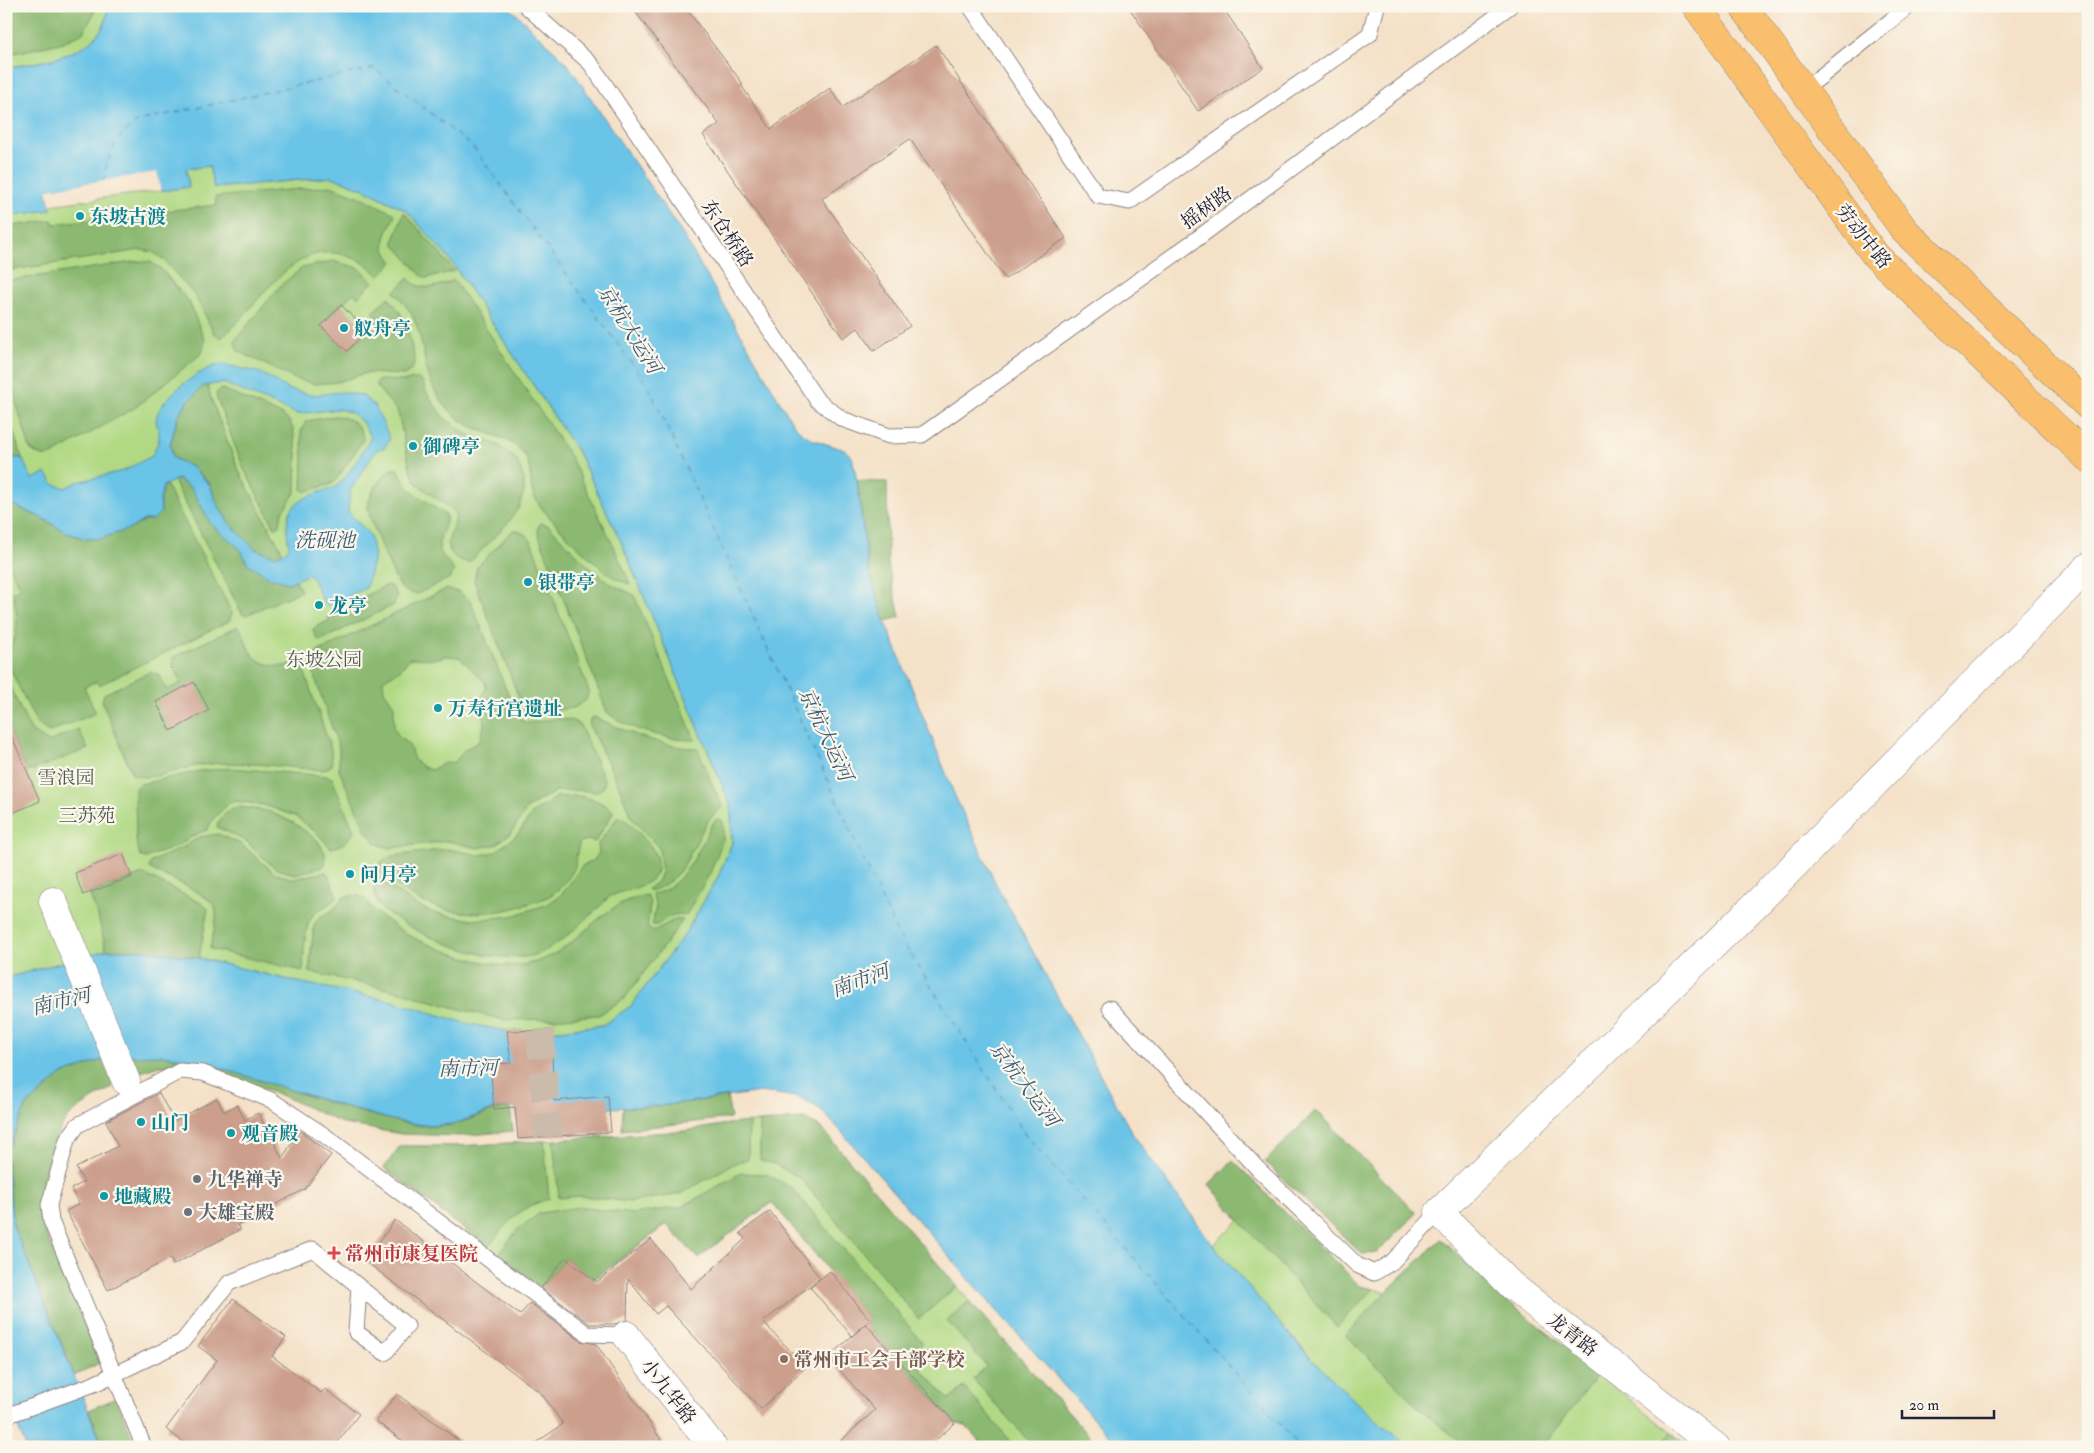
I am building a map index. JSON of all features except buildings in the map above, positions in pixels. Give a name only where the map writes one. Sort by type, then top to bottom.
[{"type":"main road","name":"劳动中路","points":[[1696,6],[1876,256],[2088,458]]},
{"type":"main road","name":"劳动中路","points":[[1743,6],[1905,231],[2088,406]]},
{"type":"street","points":[[1439,1212],[1755,905],[2088,568]]},
{"type":"street","points":[[53,901],[126,1081]]},
{"type":"street","name":"龙青路","points":[[1439,1212],[1511,1286],[1716,1447]]},
{"type":"street","name":"小九华路","points":[[626,1334],[713,1447]]},
{"type":"lane","name":"东仓桥路","points":[[526,6],[591,64],[817,400],[842,419],[889,436],[922,435]]},
{"type":"lane","points":[[970,6],[1098,196],[1129,202],[1370,34],[1377,6]]},
{"type":"lane","name":"摇树路","points":[[922,435],[1198,238],[1510,6]]},
{"type":"lane","points":[[1804,90],[1909,6]]},
{"type":"lane","points":[[1110,1008],[1258,1169],[1357,1265],[1374,1273],[1392,1262],[1439,1212]]},
{"type":"lane","points":[[144,1447],[51,1221],[49,1205],[67,1140],[78,1125],[180,1071],[203,1073],[271,1100],[324,1135],[587,1334],[626,1334]]},
{"type":"lane","points":[[6,1416],[94,1384],[182,1342],[229,1283],[313,1249],[359,1287]]},
{"type":"green space","points":[[6,6],[109,6],[104,25],[86,45],[61,57],[6,68]]},
{"type":"green space","points":[[6,6],[92,6],[94,14],[82,34],[60,43],[6,55]]},
{"type":"green space","name":"东坡公园","points":[[210,166],[214,188],[332,177],[364,189],[407,211],[451,261],[579,454],[622,544],[731,806],[732,843],[718,877],[685,934],[631,1006],[603,1025],[551,1031],[507,1031],[469,1024],[199,958],[106,950],[6,978],[6,216],[50,210],[50,205],[189,187],[186,169]]},
{"type":"green space","points":[[330,186],[358,196],[395,214],[384,244],[393,262],[379,276],[363,262],[344,255],[325,253],[307,257],[291,267],[276,280],[221,338],[214,333],[196,297],[164,260],[153,252],[141,250],[6,271],[6,227],[52,220],[53,224],[216,205],[215,197]]},
{"type":"green space","points":[[404,212],[455,271],[426,278],[421,275],[394,244]]},
{"type":"green space","points":[[139,261],[150,262],[160,268],[189,302],[205,341],[202,353],[136,407],[52,455],[43,456],[38,454],[30,449],[6,369],[6,281]]},
{"type":"green space","points":[[333,261],[359,268],[373,282],[358,297],[353,293],[321,326],[347,351],[378,318],[373,312],[388,297],[406,322],[415,361],[412,369],[404,375],[366,373],[337,382],[314,384],[293,378],[238,351],[235,343],[236,339],[281,285],[302,268]]},
{"type":"green space","points":[[408,278],[418,286],[424,287],[442,285],[454,280],[571,458],[630,584],[616,579],[605,571],[570,539],[548,515],[535,498],[527,459],[518,448],[505,439],[474,428],[462,421],[441,400],[430,381],[420,336],[414,319],[408,308],[394,292]]},
{"type":"green space","points":[[418,379],[423,382],[426,392],[442,416],[464,433],[498,445],[517,460],[524,480],[524,491],[519,507],[508,523],[470,562],[455,557],[450,551],[448,546],[455,512],[417,484],[410,469],[398,412],[377,387],[376,383],[379,380],[407,381]]},
{"type":"green space","points":[[208,385],[211,399],[239,471],[283,553],[274,557],[255,549],[228,522],[216,501],[210,484],[192,467],[173,458],[170,445],[178,416],[187,402],[203,386]]},
{"type":"green space","points":[[222,389],[282,415],[289,421],[293,429],[297,454],[296,491],[282,513],[279,527],[275,528],[243,467],[217,399],[216,393]]},
{"type":"green space","points":[[335,416],[354,422],[362,434],[363,440],[336,480],[331,484],[304,492],[302,490],[303,456],[301,432],[306,421]]},
{"type":"green space","points":[[9,419],[22,458],[6,457],[6,421]]},
{"type":"green space","points":[[392,469],[398,469],[407,486],[414,493],[446,515],[446,523],[439,547],[441,554],[451,565],[454,572],[450,578],[417,594],[402,589],[398,584],[369,513],[368,507],[373,491],[380,480]]},
{"type":"green space","points":[[178,479],[192,488],[211,524],[241,550],[247,563],[288,583],[295,580],[301,591],[246,615],[242,614],[174,481]]},
{"type":"green space","points":[[857,481],[887,482],[888,565],[900,617],[885,621],[868,568]]},
{"type":"green space","points":[[166,485],[232,613],[229,621],[99,685],[97,681],[84,687],[96,713],[49,732],[37,724],[6,660],[16,633],[13,592],[20,589],[6,560],[6,502],[42,518],[67,533],[132,528],[161,512],[160,500],[163,486]]},
{"type":"green space","points":[[541,523],[549,526],[586,564],[609,583],[634,595],[695,740],[661,736],[648,732],[624,723],[607,712],[538,533],[538,527]]},
{"type":"green space","points":[[514,529],[526,535],[531,541],[589,691],[586,700],[574,708],[528,713],[524,711],[474,581],[477,567]]},
{"type":"green space","points":[[387,585],[392,587],[397,596],[394,605],[321,640],[317,639],[314,628],[330,620],[328,617],[340,612],[339,609]]},
{"type":"green space","points":[[446,589],[459,592],[471,602],[517,716],[522,721],[528,723],[562,719],[580,725],[605,781],[603,788],[595,792],[580,790],[556,791],[527,808],[511,833],[495,845],[477,848],[448,841],[390,848],[377,844],[366,831],[339,770],[339,748],[311,666],[312,659],[317,652]],"holes":[[[445,656],[459,657],[485,682],[486,688],[481,699],[483,729],[479,742],[465,749],[455,762],[445,763],[431,770],[414,760],[409,745],[399,737],[394,728],[394,706],[384,691],[383,680],[401,669],[410,658],[435,659]]]},
{"type":"green space","points":[[238,626],[250,651],[260,661],[276,666],[292,664],[303,668],[331,749],[332,765],[323,770],[246,764],[215,764],[200,765],[156,776],[147,777],[132,774],[102,701],[104,694],[150,672],[159,675],[167,690],[181,683],[173,667],[174,657]]},
{"type":"green space","points":[[6,679],[31,731],[49,742],[78,729],[88,749],[27,772],[6,723]]},
{"type":"green space","points":[[594,717],[657,742],[697,748],[722,807],[708,821],[679,872],[661,887],[649,891],[647,889],[657,882],[662,870],[659,848],[631,817],[615,777],[589,725],[590,719]]},
{"type":"green space","points":[[230,768],[327,776],[332,778],[354,831],[353,834],[345,842],[331,848],[318,834],[295,816],[264,805],[235,801],[229,803],[213,819],[207,830],[177,846],[146,858],[140,856],[136,840],[135,788],[141,784],[199,771]]},
{"type":"green space","points":[[578,796],[592,799],[605,805],[613,811],[612,815],[595,842],[587,840],[580,842],[576,865],[564,884],[552,895],[542,899],[503,910],[474,913],[460,912],[432,906],[419,900],[404,891],[378,869],[382,861],[392,856],[448,849],[479,855],[495,852],[517,835],[533,813],[556,797]]},
{"type":"green space","points":[[240,807],[268,811],[294,823],[318,841],[325,853],[325,865],[295,874],[276,869],[246,841],[217,827],[225,814],[232,809]]},
{"type":"green space","points":[[617,818],[623,818],[630,824],[653,850],[657,859],[657,869],[653,877],[639,887],[611,896],[567,936],[545,951],[537,954],[521,957],[503,957],[463,949],[443,942],[407,925],[384,910],[379,905],[374,893],[376,880],[379,879],[414,904],[431,912],[472,920],[512,916],[548,904],[562,894],[582,866],[594,860],[599,853],[598,844]]},
{"type":"green space","points":[[717,819],[723,821],[723,840],[710,873],[686,915],[674,915],[657,925],[652,925],[656,907],[652,894],[663,891],[682,876],[696,856],[712,824]]},
{"type":"green space","points":[[218,834],[241,844],[274,873],[294,879],[325,872],[328,874],[337,897],[315,913],[308,924],[303,971],[210,949],[216,919],[216,910],[213,905],[198,893],[149,868],[151,862],[184,847],[199,837]]},
{"type":"green space","points":[[143,874],[201,903],[208,909],[199,958],[145,950],[106,950],[98,916],[89,893]]},
{"type":"green space","points":[[647,895],[650,903],[648,929],[653,931],[678,918],[683,920],[625,998],[599,1015],[553,1019],[504,1020],[401,992],[309,972],[314,925],[318,918],[333,910],[344,897],[361,897],[389,922],[407,934],[428,944],[465,957],[501,965],[526,964],[546,958],[564,948],[610,910],[627,901]]},
{"type":"green space","points":[[160,1055],[238,1073],[340,1106],[412,1124],[449,1125],[510,1107],[513,1131],[460,1136],[401,1134],[344,1124],[276,1093],[214,1071],[159,1066],[135,1074],[130,1056]]},
{"type":"green space","points":[[102,1060],[113,1087],[76,1110],[66,1120],[53,1147],[45,1173],[39,1206],[41,1222],[100,1363],[74,1375],[13,1225],[6,1154],[26,1106],[61,1075]]},
{"type":"green space","points":[[727,1097],[731,1118],[622,1130],[623,1108],[659,1106]]},
{"type":"green space","points":[[1316,1110],[1416,1213],[1377,1253],[1362,1254],[1265,1162]]},
{"type":"green space","points":[[805,1119],[821,1128],[969,1301],[1099,1447],[985,1447],[966,1426],[955,1423],[866,1324],[870,1320],[772,1202],[698,1258],[667,1224],[593,1280],[565,1258],[541,1288],[384,1168],[400,1146],[459,1146],[544,1141],[685,1131],[729,1124]]},
{"type":"green space","points":[[805,1119],[821,1128],[957,1286],[919,1319],[800,1178],[774,1164],[760,1160],[760,1122]]},
{"type":"green space","points":[[749,1122],[748,1160],[737,1162],[680,1194],[631,1202],[580,1196],[559,1198],[553,1140],[685,1131]]},
{"type":"green space","points":[[544,1141],[549,1199],[529,1207],[514,1217],[488,1247],[384,1168],[400,1146],[459,1146]]},
{"type":"green space","points":[[1233,1161],[1360,1286],[1386,1292],[1441,1239],[1500,1295],[1689,1447],[1409,1447],[1381,1425],[1330,1377],[1213,1245],[1239,1220],[1209,1184]]},
{"type":"green space","points":[[1233,1161],[1360,1286],[1374,1289],[1337,1327],[1239,1220],[1209,1184]]},
{"type":"green space","points":[[741,1173],[766,1174],[792,1188],[923,1343],[909,1356],[949,1400],[964,1387],[1016,1447],[985,1447],[966,1426],[955,1423],[866,1324],[870,1320],[772,1202],[698,1258],[666,1224],[593,1280],[565,1258],[541,1288],[498,1255],[518,1229],[540,1213],[579,1207],[633,1214],[681,1207]]},
{"type":"green space","points":[[1441,1239],[1500,1295],[1598,1373],[1543,1447],[1466,1447],[1417,1406],[1346,1335],[1386,1292]]},
{"type":"green space","points":[[969,1301],[1099,1447],[1034,1447],[973,1379],[987,1366],[947,1321]]},
{"type":"green space","points":[[116,1398],[136,1447],[103,1447],[89,1410]]},
{"type":"green space","points":[[1671,1432],[1689,1447],[1660,1447]]},
{"type":"water","points":[[109,6],[508,6],[567,63],[683,235],[793,424],[802,433],[814,440],[845,450],[852,457],[857,481],[868,568],[885,621],[955,796],[996,884],[1132,1133],[1213,1245],[1303,1350],[1357,1403],[1409,1447],[1119,1447],[974,1285],[839,1129],[820,1109],[799,1097],[761,1092],[659,1106],[609,1108],[515,1107],[494,1109],[455,1124],[430,1126],[396,1121],[352,1109],[191,1059],[160,1055],[130,1056],[102,1060],[61,1075],[26,1106],[6,1154],[6,978],[106,950],[145,950],[199,958],[293,981],[392,1001],[469,1024],[507,1031],[551,1031],[603,1025],[631,1006],[685,934],[718,877],[732,843],[731,806],[622,544],[579,454],[451,261],[407,211],[364,189],[332,177],[214,188],[209,166],[186,169],[189,187],[161,191],[156,173],[47,189],[51,210],[6,216],[6,68],[61,57],[86,45],[104,25]]},
{"type":"water","name":"洗砚池","points":[[222,364],[261,373],[288,389],[312,395],[343,392],[362,395],[375,406],[390,439],[384,448],[377,449],[350,491],[348,512],[370,535],[374,557],[366,588],[326,606],[310,574],[288,583],[268,577],[247,563],[241,550],[211,524],[192,489],[178,479],[163,486],[160,500],[161,512],[153,520],[144,520],[132,528],[100,539],[86,539],[67,533],[42,518],[6,502],[6,457],[22,458],[32,479],[46,473],[54,484],[65,488],[77,482],[123,471],[152,456],[159,438],[156,418],[161,407],[175,391],[194,376]],"holes":[[[223,383],[297,414],[339,409],[352,413],[362,422],[371,437],[356,462],[338,485],[309,496],[295,506],[288,518],[289,547],[286,551],[275,556],[255,549],[228,522],[216,501],[210,485],[192,467],[173,458],[170,445],[178,416],[187,402],[203,386]]]},
{"type":"water","points":[[6,1157],[13,1225],[103,1447],[26,1447],[6,1397]]},
{"type":"pier","points":[[157,172],[161,191],[158,191],[155,175],[50,191],[52,205],[50,205],[47,189]]},
{"type":"ferry route","points":[[104,181],[110,154],[123,134],[138,121],[374,68],[473,147],[648,385],[897,933],[1025,1134],[1300,1447]]},
{"type":"tunnel","points":[[540,1030],[548,1137]]},
{"type":"place","name":"东坡古渡","points":[[80,216]]},
{"type":"place","name":"舣舟亭","points":[[344,328]]},
{"type":"place","name":"御碑亭","points":[[413,446]]},
{"type":"place","name":"银带亭","points":[[528,582]]},
{"type":"place","name":"龙亭","points":[[319,605]]},
{"type":"place","name":"万寿行宫遗址","points":[[438,708]]},
{"type":"place","name":"问月亭","points":[[350,874]]},
{"type":"place","name":"山门","points":[[141,1122]]},
{"type":"place","name":"观音殿","points":[[231,1133]]},
{"type":"place","name":"九华禅寺","points":[[197,1179]]},
{"type":"place","name":"地藏殿","points":[[104,1196]]},
{"type":"place","name":"大雄宝殿","points":[[188,1212]]},
{"type":"place","name":"常州市康复医院","points":[[334,1253]]},
{"type":"place","name":"常州市工会干部学校","points":[[784,1359]]},
{"type":"water label","name":"京杭大运河","points":[[630,329]]},
{"type":"water label","name":"京杭大运河","points":[[826,734]]},
{"type":"water label","name":"南市河","points":[[860,980]]},
{"type":"water label","name":"南市河","points":[[61,1001]]},
{"type":"water label","name":"南市河","points":[[468,1068]]},
{"type":"water label","name":"京杭大运河","points":[[1025,1084]]},
{"type":"park label","name":"雪浪园","points":[[66,777]]},
{"type":"park label","name":"三苏苑","points":[[87,815]]}]
